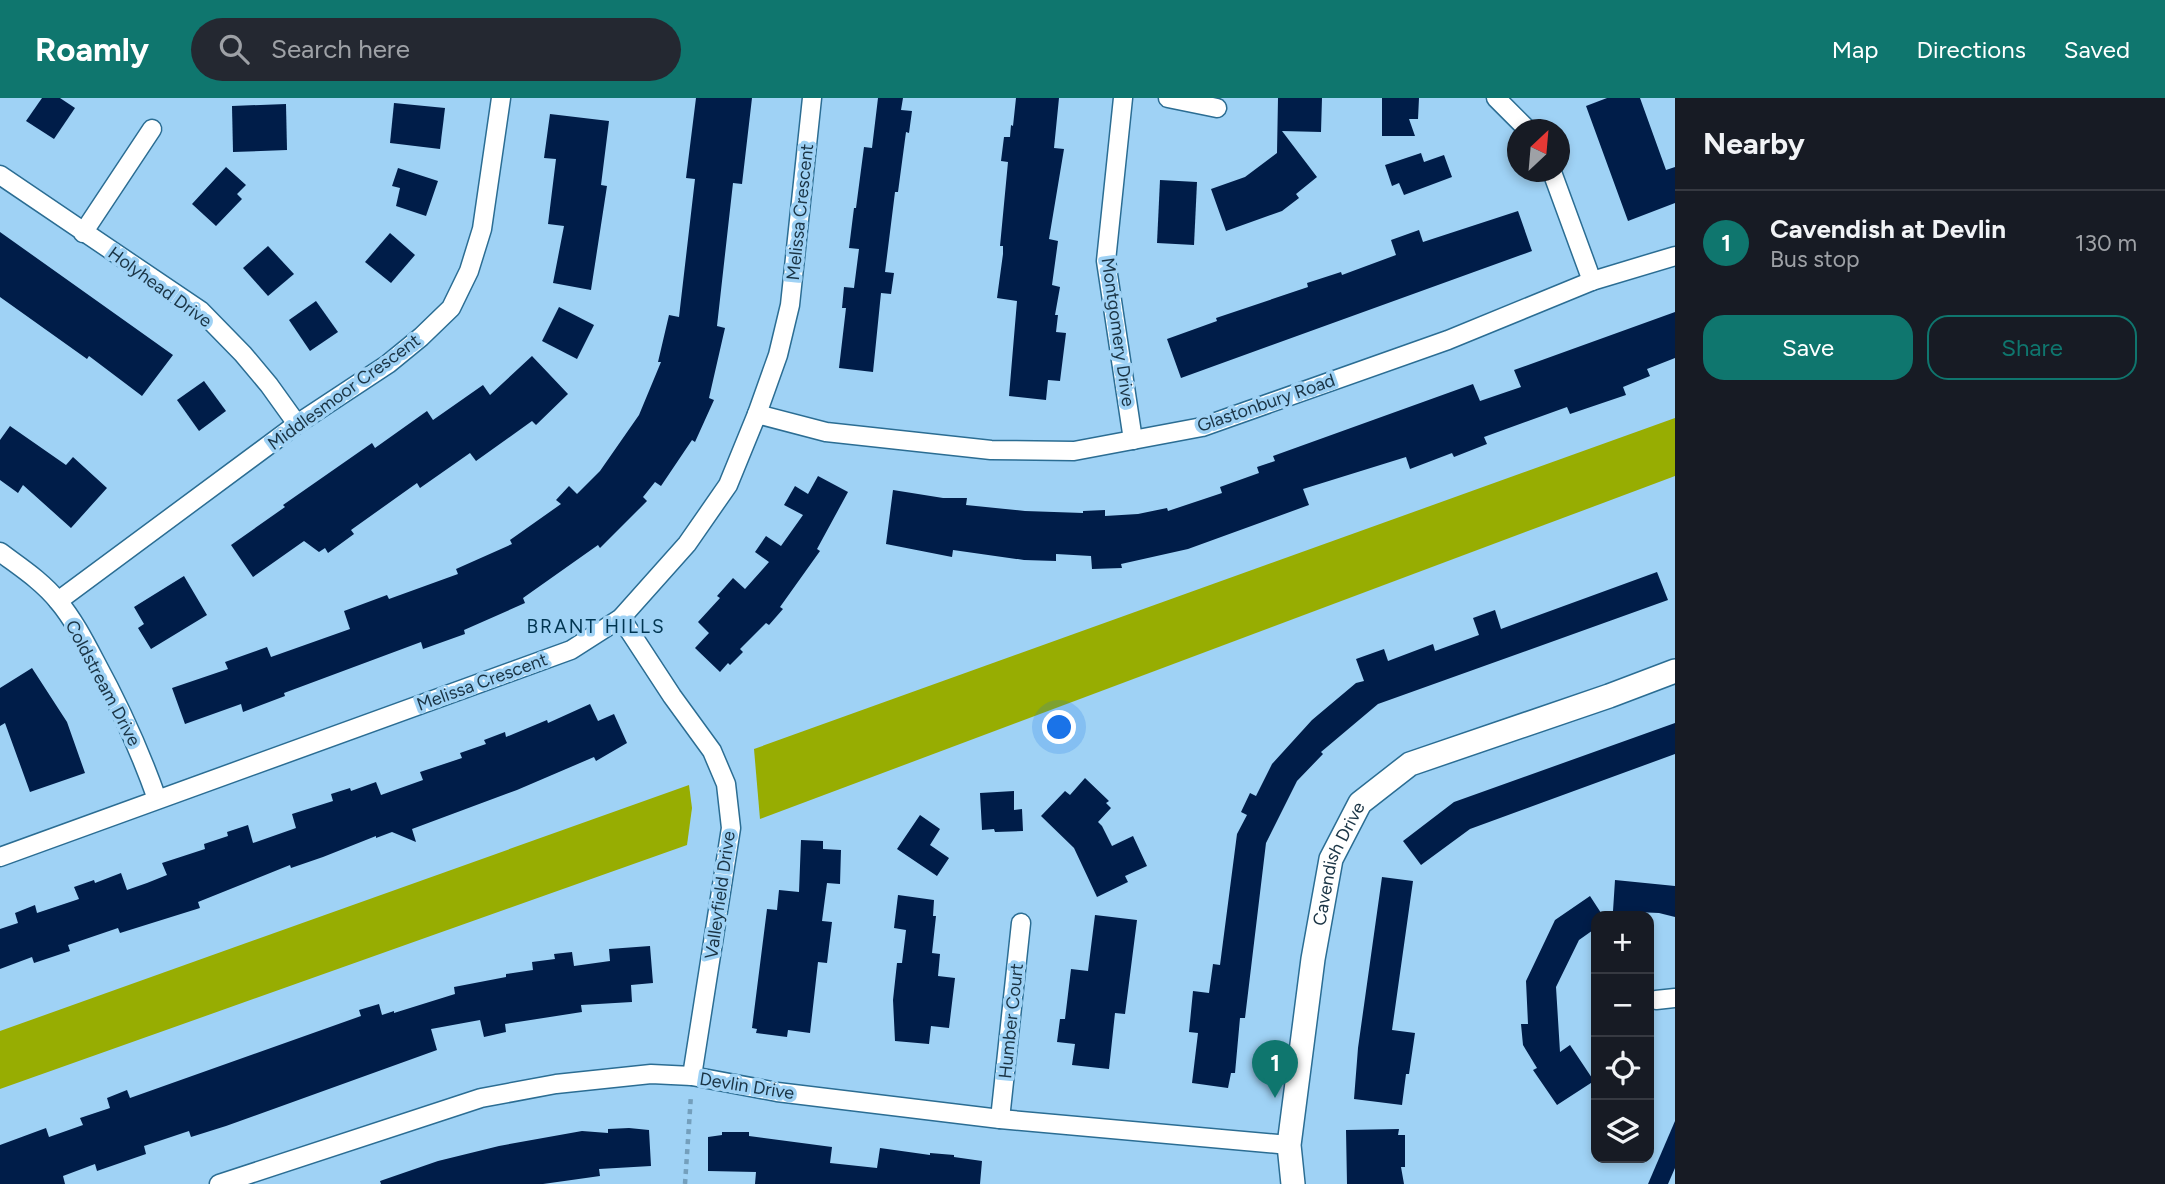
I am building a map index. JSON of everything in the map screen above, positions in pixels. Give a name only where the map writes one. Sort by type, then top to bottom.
[{"type":"street","name":"Middlesmoor Crescent","points":[[58,601],[298,424],[388,364],[451,309],[469,271],[482,229],[501,98]]},
{"type":"street","name":"Melissa Crescent","points":[[0,857],[571,650],[621,618],[687,544],[728,485],[757,414],[778,355],[790,305],[812,98]]},
{"type":"street","name":"Montgomery Drive","points":[[1123,98],[1106,261],[1133,440]]},
{"type":"street","points":[[1168,98],[1217,108]]},
{"type":"street","points":[[1496,98],[1517,119]]},
{"type":"street","points":[[83,233],[152,129]]},
{"type":"street","name":"Holyhead Drive","points":[[0,174],[201,312],[243,354],[298,424]]},
{"type":"street","points":[[1556,182],[1592,281]]},
{"type":"street","name":"Glastonbury Road","points":[[757,414],[826,432],[991,450],[1074,452],[1202,427],[1448,340],[1592,281],[1675,256]]},
{"type":"street","name":"Coldstream Drive","points":[[0,552],[36,578],[58,601],[78,629],[144,763],[157,799]]},
{"type":"street","name":"Valleyfield Drive","points":[[621,618],[712,751],[726,784],[731,828],[692,1076]]},
{"type":"street","name":"Cavendish Drive","points":[[1293,1184],[1289,1145],[1313,959],[1331,859],[1360,803],[1410,764],[1675,671]]},
{"type":"street","name":"Humber Court","points":[[1000,1119],[1021,923]]},
{"type":"street","points":[[1656,1000],[1675,998]]},
{"type":"street","name":"Devlin Drive","points":[[219,1184],[481,1098],[556,1084],[651,1074],[692,1076],[777,1092],[1000,1119],[1289,1145]]},
{"type":"path","points":[[685,1184],[692,1076]]},
{"type":"green space","points":[[1675,418],[1675,476],[760,819],[754,749]]},
{"type":"green space","points":[[689,785],[692,808],[687,845],[0,1089],[0,1031]]},
{"type":"building","points":[[42,98],[60,98],[75,108],[54,139],[26,121]]},
{"type":"building","points":[[696,98],[752,98],[742,184],[733,183],[717,326],[725,328],[709,398],[714,400],[695,442],[692,440],[661,486],[655,482],[643,497],[647,501],[600,548],[598,545],[523,598],[525,603],[464,630],[465,634],[423,649],[421,642],[284,693],[285,696],[243,712],[241,704],[185,724],[172,688],[228,669],[225,662],[267,647],[271,657],[350,629],[344,611],[387,595],[389,599],[458,574],[456,569],[512,544],[510,540],[561,504],[556,500],[569,486],[577,494],[600,471],[639,415],[661,362],[658,362],[669,315],[679,317],[695,179],[686,178]]},
{"type":"building","points":[[878,98],[903,98],[901,110],[912,111],[909,133],[906,132],[898,192],[895,192],[885,272],[894,273],[891,294],[881,293],[873,372],[839,368],[846,308],[842,308],[844,287],[854,288],[859,249],[849,248],[854,208],[864,147],[872,148]]},
{"type":"building","points":[[1016,98],[1059,98],[1054,148],[1064,149],[1049,239],[1058,241],[1052,285],[1060,287],[1055,315],[1058,315],[1056,332],[1066,333],[1060,381],[1048,380],[1046,400],[1009,396],[1017,301],[997,298],[1003,254],[1003,246],[1000,246],[1008,162],[1001,161],[1004,137],[1010,137],[1011,125],[1013,126]]},
{"type":"building","points":[[1278,98],[1322,98],[1321,132],[1282,131],[1317,177],[1296,194],[1299,198],[1282,211],[1226,231],[1211,189],[1245,177],[1277,153]]},
{"type":"building","points":[[1382,98],[1419,98],[1418,119],[1409,119],[1415,136],[1382,136]]},
{"type":"building","points":[[1607,98],[1640,98],[1666,170],[1675,167],[1675,203],[1628,221],[1586,106]]},
{"type":"building","points":[[394,103],[445,108],[440,149],[390,143]]},
{"type":"building","points":[[286,104],[287,150],[233,152],[232,106]]},
{"type":"building","points":[[550,114],[609,121],[601,185],[607,186],[591,290],[553,283],[564,226],[548,224],[556,159],[544,158]]},
{"type":"building","points":[[1421,153],[1424,162],[1444,155],[1452,177],[1404,195],[1399,183],[1392,186],[1385,165]]},
{"type":"building","points":[[226,167],[246,185],[237,194],[242,199],[216,226],[192,204]]},
{"type":"building","points":[[398,168],[438,181],[426,216],[396,206],[400,188],[392,186]]},
{"type":"building","points":[[1160,180],[1197,182],[1194,245],[1157,243]]},
{"type":"building","points":[[1518,211],[1532,251],[1181,378],[1167,339],[1217,321],[1216,318],[1308,287],[1307,283],[1341,272],[1342,275],[1396,255],[1391,240],[1419,230],[1423,242]]},
{"type":"building","points":[[0,232],[173,355],[142,396],[89,356],[87,359],[0,297]]},
{"type":"building","points":[[390,233],[415,255],[391,283],[365,262]]},
{"type":"building","points":[[268,246],[294,274],[268,296],[243,268]]},
{"type":"building","points":[[316,301],[338,332],[310,351],[289,320]]},
{"type":"building","points":[[559,307],[594,325],[577,359],[542,341]]},
{"type":"building","points":[[1675,312],[1675,358],[1647,369],[1650,376],[1623,387],[1626,395],[1570,414],[1567,407],[1484,437],[1487,444],[1454,457],[1452,453],[1410,469],[1406,457],[1303,489],[1309,505],[1188,549],[1121,564],[1122,568],[1092,569],[1091,556],[1056,554],[1056,561],[1024,560],[953,550],[952,557],[886,544],[893,490],[943,498],[967,498],[966,505],[1025,511],[1083,513],[1105,510],[1105,516],[1138,514],[1167,508],[1168,511],[1222,493],[1220,487],[1259,473],[1257,467],[1275,461],[1273,456],[1473,384],[1480,401],[1521,387],[1514,370]]},
{"type":"building","points":[[532,356],[568,394],[536,425],[532,421],[476,461],[470,453],[420,488],[417,483],[351,530],[354,534],[328,553],[325,548],[319,552],[304,541],[253,577],[231,545],[372,443],[375,448],[427,411],[433,420],[483,385],[490,395]]},
{"type":"building","points":[[204,381],[226,411],[199,431],[177,400]]},
{"type":"building","points":[[10,426],[66,465],[73,457],[107,488],[71,528],[23,485],[18,493],[0,480],[0,440]]},
{"type":"building","points":[[818,476],[848,492],[817,549],[820,551],[780,607],[783,609],[769,625],[766,623],[740,649],[743,652],[730,665],[728,663],[720,672],[695,648],[709,633],[698,622],[720,598],[717,596],[733,578],[745,589],[769,562],[755,552],[766,536],[781,546],[803,515],[784,505],[795,486],[808,494]]},
{"type":"building","points":[[1657,572],[1668,600],[1378,704],[1321,752],[1323,754],[1297,781],[1266,843],[1245,1018],[1240,1018],[1235,1073],[1231,1073],[1228,1088],[1192,1083],[1198,1033],[1189,1032],[1193,991],[1209,993],[1213,964],[1220,965],[1237,834],[1247,815],[1241,812],[1250,793],[1256,796],[1272,764],[1312,720],[1356,683],[1364,681],[1356,659],[1384,649],[1388,661],[1433,644],[1435,651],[1479,635],[1473,618],[1495,610],[1501,629]]},
{"type":"building","points":[[184,576],[207,615],[151,649],[138,628],[144,624],[134,607]]},
{"type":"building","points":[[32,668],[67,722],[85,773],[30,792],[5,723],[0,726],[0,688]]},
{"type":"building","points":[[590,704],[598,721],[614,714],[627,743],[596,761],[594,757],[517,790],[412,829],[416,842],[392,832],[376,836],[291,868],[290,865],[198,902],[200,908],[120,933],[118,928],[68,945],[70,951],[34,963],[32,957],[0,969],[0,929],[18,923],[15,913],[35,905],[37,913],[79,899],[74,887],[94,880],[95,883],[121,873],[127,890],[147,883],[167,875],[162,863],[205,849],[204,844],[228,836],[227,832],[248,825],[253,843],[296,828],[292,814],[333,801],[331,794],[350,788],[351,791],[376,782],[381,795],[423,780],[420,772],[462,758],[460,753],[486,744],[484,740],[505,732],[506,737],[547,720],[548,723]]},
{"type":"building","points":[[1675,723],[1675,754],[1470,829],[1421,865],[1403,841],[1454,802]]},
{"type":"building","points":[[1085,778],[1109,801],[1106,803],[1111,808],[1098,822],[1112,846],[1133,836],[1147,866],[1125,876],[1128,882],[1097,897],[1074,848],[1041,816],[1065,791],[1070,795]]},
{"type":"building","points":[[1014,791],[1014,810],[1022,809],[1023,831],[982,830],[980,793]]},
{"type":"building","points":[[920,815],[940,829],[930,845],[949,858],[937,876],[897,849]]},
{"type":"building","points":[[801,840],[823,841],[823,849],[841,850],[840,884],[827,883],[822,921],[832,922],[827,963],[818,962],[810,1033],[788,1030],[787,1037],[756,1033],[757,1029],[752,1028],[767,909],[777,910],[779,890],[799,892]]},
{"type":"building","points":[[1382,877],[1413,881],[1392,1030],[1415,1033],[1402,1105],[1354,1099],[1358,1048]]},
{"type":"building","points":[[1615,880],[1675,886],[1675,917],[1654,911],[1613,911]]},
{"type":"building","points":[[898,895],[934,900],[933,916],[936,916],[932,953],[940,954],[938,976],[955,978],[949,1028],[931,1026],[929,1044],[895,1041],[893,1000],[897,963],[902,963],[906,930],[894,928]]},
{"type":"building","points":[[1590,896],[1600,911],[1591,911],[1591,932],[1579,940],[1556,987],[1560,1052],[1570,1045],[1591,1076],[1591,1083],[1557,1105],[1533,1070],[1537,1068],[1523,1045],[1521,1024],[1528,1024],[1526,981],[1555,920]]},
{"type":"building","points":[[1095,915],[1137,920],[1125,1014],[1115,1013],[1109,1069],[1072,1065],[1075,1044],[1057,1042],[1060,1019],[1065,1019],[1071,969],[1088,971]]},
{"type":"building","points":[[650,946],[653,983],[631,985],[632,1002],[581,1005],[582,1012],[505,1024],[506,1032],[484,1037],[480,1020],[431,1029],[437,1050],[226,1126],[191,1137],[189,1131],[144,1146],[146,1154],[97,1171],[95,1164],[63,1176],[65,1184],[0,1184],[0,1145],[46,1128],[49,1137],[83,1125],[80,1118],[110,1108],[107,1098],[127,1090],[130,1098],[361,1016],[359,1010],[379,1004],[382,1015],[394,1013],[455,994],[454,987],[533,970],[532,962],[555,959],[554,954],[572,952],[574,966],[610,961],[609,949]]},
{"type":"building","points":[[1675,1121],[1675,1168],[1668,1184],[1648,1184]]},
{"type":"building","points":[[608,1129],[649,1130],[651,1166],[599,1169],[600,1176],[543,1184],[381,1184],[380,1181],[438,1161],[499,1146],[582,1131],[608,1133]]},
{"type":"building","points":[[1399,1129],[1398,1135],[1405,1135],[1405,1167],[1401,1167],[1404,1184],[1347,1184],[1346,1130]]},
{"type":"building","points":[[722,1132],[749,1132],[749,1136],[832,1147],[830,1163],[877,1168],[880,1148],[930,1155],[954,1155],[982,1161],[980,1184],[755,1184],[756,1172],[708,1171],[708,1137],[722,1135]]},
{"type":"place","name":"Cavendish at Devlin","points":[[1275,1098]]},
{"type":"district","name":"BRANT HILLS","points":[[596,626]]}]
